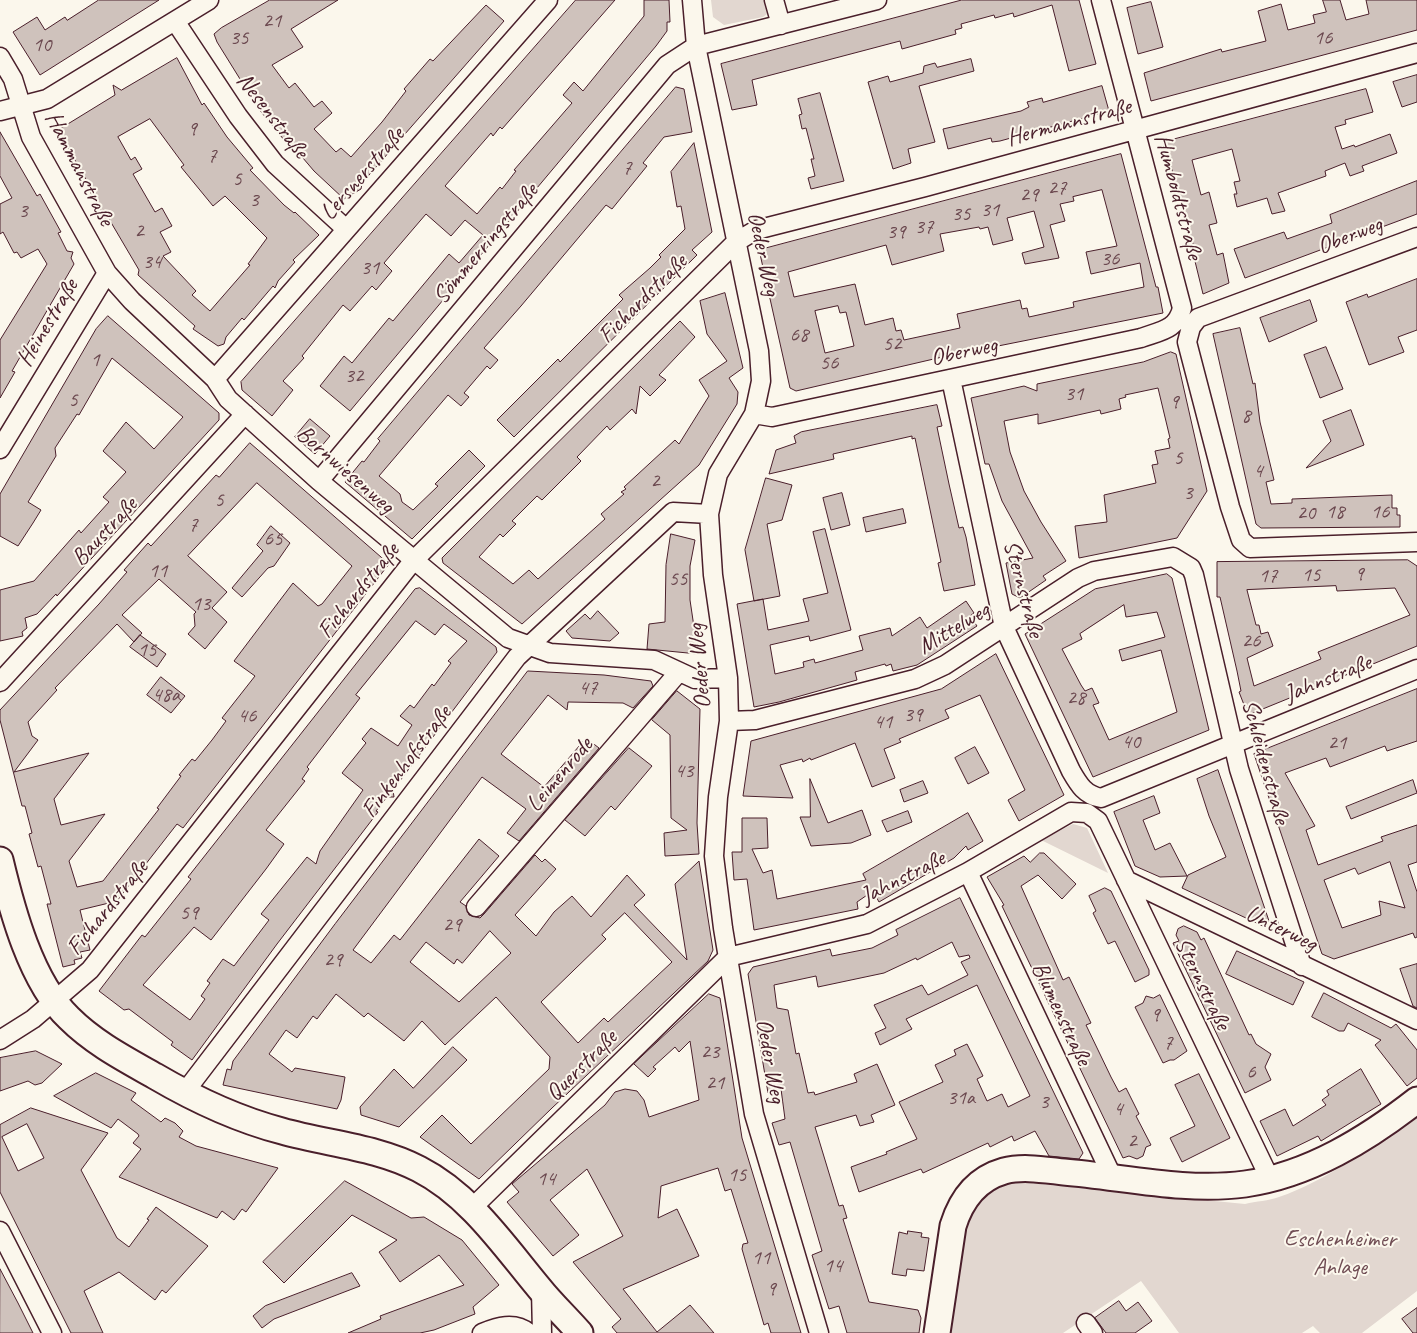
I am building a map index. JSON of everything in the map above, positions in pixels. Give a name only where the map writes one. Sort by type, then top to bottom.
[{"type":"main road","points":[[0,860],[23,942],[36,970],[68,1017],[102,1045],[184,1093],[211,1107],[253,1124],[313,1140],[384,1154],[420,1170],[451,1190],[471,1209],[580,1333]]},
{"type":"main road","points":[[937,1333],[953,1226],[961,1203],[974,1187],[994,1174],[1016,1169],[1112,1176],[1189,1186],[1216,1186],[1270,1179],[1307,1167],[1330,1156],[1378,1128],[1417,1100]]},
{"type":"street","points":[[0,111],[47,99],[210,0]]},
{"type":"street","name":"Lersnerstraße","points":[[215,379],[548,0]]},
{"type":"street","name":"Oeder Weg","points":[[692,0],[696,46],[759,351],[761,381],[754,414],[718,474],[709,514],[713,575],[728,678],[729,721],[718,797],[714,856],[728,957],[754,1114],[819,1333]]},
{"type":"street","points":[[774,0],[780,25]]},
{"type":"street","name":"Sömmerringstraße","points":[[319,480],[667,65],[696,46],[877,0]]},
{"type":"street","name":"Humboldtstraße","points":[[1101,0],[1182,308],[1187,342],[1230,506],[1241,540],[1250,548],[1417,542]]},
{"type":"street","name":"Nesenstraße","points":[[175,21],[238,116],[275,164],[346,229]]},
{"type":"street","name":"Hermannstraße","points":[[736,242],[756,230],[925,187],[1417,53]]},
{"type":"street","name":"Hammanstraße","points":[[0,57],[14,80],[31,137],[106,273]]},
{"type":"street","name":"Oberweg","points":[[754,414],[772,417],[1141,338],[1417,237]]},
{"type":"street","name":"Fichardstraße","points":[[0,1040],[33,1019],[90,970],[413,560],[736,242]]},
{"type":"street","name":"Bornwiesenweg","points":[[106,273],[132,302],[215,379],[228,399],[319,480],[508,638],[550,653],[654,660],[678,673],[695,679],[728,678]]},
{"type":"street","name":"Heinestraße","points":[[0,449],[106,273]]},
{"type":"street","name":"Sternstraße","points":[[951,379],[1004,627],[1078,784],[1090,796]]},
{"type":"street","name":"Baustraße","points":[[0,682],[245,414]]},
{"type":"street","name":"Finkenhofstraße","points":[[184,1093],[527,646],[673,512],[709,514]]},
{"type":"street","name":"Mittelweg","points":[[729,721],[756,720],[915,679],[946,665],[1078,578],[1094,571],[1173,557],[1191,568]]},
{"type":"street","name":"Schleidenstraße","points":[[1191,568],[1239,769],[1302,966]]},
{"type":"street","name":"Jahnstraße","points":[[1090,796],[1101,798],[1417,669]]},
{"type":"street","name":"Leimenrode","points":[[476,907],[678,673]]},
{"type":"street","name":"Jahnstraße","points":[[728,957],[867,924],[968,872],[1071,812],[1087,814]]},
{"type":"street","name":"Sternstraße","points":[[1087,814],[1098,821],[1270,1179]]},
{"type":"street","name":"Blumenstraße","points":[[968,872],[1112,1176]]},
{"type":"street","name":"Unterweg","points":[[1126,880],[1417,1020]]},
{"type":"street","name":"Querstraße","points":[[471,1209],[728,957]]},
{"type":"street","points":[[0,1230],[52,1333]]},
{"type":"street","points":[[541,1290],[542,1333]]},
{"type":"street","points":[[482,1333],[502,1326],[514,1327],[528,1333]]},
{"type":"green space","points":[[711,0],[767,0],[770,12],[763,17],[724,25],[713,17]]},
{"type":"green space","points":[[1073,824],[1087,828],[1108,873],[1041,840]]},
{"type":"green space","name":"Eschenheimer Anlage","points":[[1417,1113],[1417,1291],[1362,1333],[1320,1333],[1313,1326],[1302,1333],[1179,1333],[1141,1281],[1063,1333],[943,1333],[966,1210],[982,1190],[1009,1181],[1245,1204],[1275,1198],[1333,1172],[1369,1149]]},
{"type":"building","points":[[99,0],[159,0],[40,75],[13,32],[37,17],[45,30],[65,17],[67,20]]},
{"type":"building","points":[[270,0],[338,0],[291,29],[303,47],[272,65],[289,88],[295,83],[314,107],[322,101],[332,113],[314,129],[336,152],[341,148],[351,157],[382,122],[406,91],[404,89],[430,59],[433,61],[486,5],[504,21],[362,183],[361,189],[344,199],[314,171],[291,144],[289,146],[258,108],[217,42],[214,34]]},
{"type":"building","points":[[576,0],[615,0],[502,129],[500,127],[493,136],[491,133],[445,186],[477,214],[500,187],[502,189],[516,171],[514,170],[572,103],[563,95],[574,82],[583,91],[644,16],[644,0],[669,0],[670,22],[667,22],[667,31],[656,46],[350,411],[320,386],[344,356],[352,363],[389,318],[393,321],[449,254],[459,263],[483,235],[465,220],[451,236],[426,214],[384,263],[392,271],[376,290],[372,286],[350,311],[343,305],[302,356],[304,358],[283,381],[293,390],[272,416],[242,390],[241,382]]},
{"type":"building","points":[[962,0],[1079,0],[1096,64],[1069,71],[1052,5],[1014,17],[1013,13],[995,18],[994,15],[961,24],[962,28],[955,30],[956,34],[902,49],[900,41],[752,80],[757,105],[732,110],[721,64]]},
{"type":"building","points":[[1323,0],[1340,0],[1346,20],[1369,14],[1366,0],[1417,0],[1417,30],[1151,101],[1144,73],[1221,49],[1222,52],[1266,41],[1258,11],[1281,4],[1288,30],[1315,23],[1313,15],[1326,12]]},
{"type":"building","points":[[1151,2],[1163,47],[1138,54],[1127,8]]},
{"type":"building","points":[[177,58],[202,105],[204,103],[227,137],[253,168],[250,170],[284,205],[295,212],[319,235],[293,260],[295,262],[278,281],[275,288],[273,286],[244,320],[242,318],[226,337],[224,344],[218,346],[193,329],[195,326],[138,275],[139,270],[109,219],[106,220],[58,130],[115,95],[113,85],[121,90]],"holes":[[[150,119],[184,165],[181,167],[213,206],[225,196],[267,238],[248,264],[250,265],[210,311],[192,295],[196,291],[163,256],[171,252],[160,232],[172,226],[162,208],[155,212],[133,174],[142,169],[135,157],[131,160],[118,137]]]},
{"type":"building","points":[[971,59],[974,71],[919,86],[935,142],[908,149],[911,163],[893,169],[868,82],[888,76],[890,82],[923,73],[924,66],[935,63],[937,67]]},
{"type":"building","points":[[1417,75],[1417,102],[1402,107],[1393,82]]},
{"type":"building","points":[[1102,86],[1109,111],[1000,141],[992,142],[991,138],[948,149],[943,129],[1021,111],[1029,107],[1027,102],[1042,98],[1043,102]]},
{"type":"building","points":[[676,87],[684,89],[692,132],[664,137],[643,163],[647,166],[612,209],[606,205],[484,348],[498,360],[490,369],[487,366],[464,393],[469,397],[461,406],[448,395],[379,476],[400,494],[402,502],[413,510],[438,486],[435,484],[469,450],[485,466],[412,539],[345,482],[362,461],[364,462],[380,441],[378,439]]},
{"type":"building","points":[[1366,89],[1373,112],[1345,120],[1346,124],[1335,127],[1342,149],[1354,145],[1355,147],[1390,134],[1397,153],[1362,166],[1364,171],[1350,176],[1345,163],[1325,171],[1326,176],[1278,193],[1285,211],[1272,214],[1267,198],[1237,207],[1234,194],[1237,194],[1234,182],[1240,181],[1232,149],[1192,160],[1201,195],[1209,192],[1217,223],[1209,225],[1217,255],[1223,253],[1229,283],[1203,294],[1191,245],[1193,244],[1164,142]]},
{"type":"building","points":[[820,93],[844,181],[811,189],[808,178],[815,176],[811,159],[814,159],[806,128],[802,129],[799,115],[802,114],[798,99]]},
{"type":"building","points":[[0,132],[37,196],[40,194],[61,232],[58,233],[67,251],[73,252],[71,258],[74,264],[12,371],[15,372],[0,398],[0,340],[47,264],[38,249],[21,258],[17,252],[14,253],[3,232],[0,234],[0,204],[12,198],[0,176]]},
{"type":"building","points":[[694,143],[712,232],[692,250],[697,255],[514,437],[497,420],[558,359],[560,362],[623,299],[619,295],[661,257],[659,255],[685,229],[681,206],[677,207],[671,172]]},
{"type":"building","points":[[1121,154],[1156,287],[1158,287],[1163,313],[938,358],[796,391],[790,388],[760,254],[763,249]],"holes":[[[1102,190],[1117,246],[1086,252],[1091,274],[1140,263],[1144,287],[1073,302],[1074,307],[1029,317],[1027,308],[1022,309],[1020,300],[957,314],[960,328],[904,340],[901,330],[896,331],[893,318],[865,325],[855,284],[794,297],[788,272],[886,245],[892,265],[944,251],[940,234],[979,227],[980,229],[988,227],[993,245],[1013,240],[1007,218],[1034,211],[1044,247],[1022,253],[1025,264],[1059,258],[1050,225],[1065,221],[1060,204],[1074,201],[1073,197]],[[838,306],[840,313],[846,312],[854,346],[825,353],[815,311]]]},
{"type":"building","points":[[1417,181],[1417,214],[1245,278],[1234,249],[1284,232],[1287,239],[1332,223],[1330,215]]},
{"type":"building","points":[[1417,279],[1417,330],[1398,337],[1404,352],[1369,365],[1346,302],[1367,294],[1368,297]]},
{"type":"building","points":[[725,293],[743,368],[729,378],[738,392],[737,404],[699,465],[522,624],[443,563],[442,558],[680,321],[695,337],[659,375],[666,380],[650,396],[640,386],[636,414],[632,409],[610,430],[607,426],[577,457],[581,461],[542,500],[537,496],[512,521],[516,524],[503,537],[500,534],[479,557],[513,584],[529,570],[538,579],[605,519],[601,514],[624,494],[621,492],[626,489],[624,487],[675,440],[679,444],[709,396],[699,380],[727,361],[707,334],[700,301]]},
{"type":"building","points":[[1310,300],[1317,321],[1269,342],[1260,318]]},
{"type":"building","points":[[108,316],[219,413],[219,420],[57,596],[56,594],[37,614],[25,618],[27,628],[22,632],[23,636],[0,641],[0,590],[34,581],[79,530],[81,533],[109,502],[103,497],[126,472],[103,451],[126,422],[154,449],[183,417],[112,358],[79,415],[77,414],[55,448],[56,456],[28,502],[41,510],[33,523],[18,546],[0,536],[0,494],[96,329]]},
{"type":"building","points":[[1240,328],[1253,384],[1255,383],[1260,422],[1274,480],[1266,482],[1271,504],[1292,503],[1292,499],[1392,495],[1392,508],[1397,508],[1397,515],[1400,515],[1400,527],[1261,528],[1256,524],[1213,334]]},
{"type":"building","points":[[1326,347],[1343,389],[1320,398],[1304,355]]},
{"type":"building","points":[[1171,352],[1176,354],[1207,491],[1177,538],[1079,558],[1075,526],[1107,522],[1104,495],[1156,483],[1152,465],[1158,464],[1155,451],[1170,448],[1168,439],[1170,438],[1158,388],[1125,395],[1126,397],[1119,399],[1121,409],[1101,414],[1100,410],[1038,424],[1038,414],[1004,421],[1010,452],[1024,491],[1066,561],[1043,576],[1046,580],[1020,598],[1012,594],[1006,563],[1033,558],[1002,501],[989,464],[985,464],[971,398],[1024,386],[1037,391],[1037,384],[1143,362]]},
{"type":"building","points":[[937,405],[942,426],[937,427],[949,484],[959,528],[963,527],[966,537],[975,585],[944,591],[938,563],[941,562],[915,438],[912,439],[912,436],[833,454],[834,459],[769,474],[776,450],[796,443],[794,436],[801,432]]},
{"type":"building","points":[[1351,410],[1364,445],[1306,468],[1331,441],[1323,421]]},
{"type":"building","points":[[310,419],[330,436],[315,454],[295,437]]},
{"type":"building","points":[[250,443],[389,564],[183,828],[177,824],[113,906],[109,903],[80,910],[90,950],[80,952],[82,958],[74,960],[75,964],[63,967],[47,904],[51,904],[41,866],[38,867],[29,834],[32,833],[25,806],[22,806],[0,720],[0,710],[99,604],[127,572],[124,570],[148,543],[151,546],[216,475],[219,477]],"holes":[[[257,483],[352,566],[322,604],[318,606],[293,583],[234,661],[255,676],[222,718],[226,721],[195,761],[192,759],[179,775],[181,776],[157,808],[159,809],[103,881],[77,887],[69,861],[105,814],[61,825],[54,799],[89,753],[14,772],[38,740],[32,736],[28,722],[57,690],[55,688],[117,624],[134,642],[142,633],[122,615],[159,579],[196,612],[194,614],[195,626],[188,634],[205,649],[227,622],[212,608],[227,592],[188,556]]]},
{"type":"building","points":[[766,478],[792,485],[782,520],[767,524],[780,596],[754,601],[745,550]]},
{"type":"building","points":[[842,493],[850,525],[831,530],[823,498]]},
{"type":"building","points":[[903,509],[906,523],[866,532],[863,518]]},
{"type":"building","points":[[271,526],[290,543],[274,566],[268,568],[242,597],[232,588],[263,551],[257,545]]},
{"type":"building","points":[[825,529],[851,630],[810,641],[809,636],[770,645],[775,674],[804,667],[803,662],[814,659],[815,663],[863,650],[859,636],[890,628],[892,636],[920,617],[927,628],[966,601],[974,613],[970,616],[977,626],[917,665],[893,671],[891,664],[886,666],[885,664],[855,672],[857,680],[779,702],[754,707],[737,604],[763,599],[768,630],[809,621],[803,599],[828,593],[813,532]]},
{"type":"building","points":[[671,534],[695,540],[690,566],[690,600],[698,654],[647,649],[649,624],[665,622],[666,565]]},
{"type":"building","points":[[1408,560],[1417,566],[1417,646],[1248,715],[1239,692],[1241,691],[1237,671],[1220,597],[1217,597],[1217,562]],"holes":[[[1336,586],[1337,591],[1395,588],[1410,615],[1318,652],[1321,659],[1254,686],[1247,658],[1273,646],[1268,632],[1261,634],[1259,625],[1256,625],[1247,590]]]},
{"type":"building","points":[[1167,574],[1172,578],[1209,730],[1093,777],[1025,634],[1095,589]],"holes":[[[1124,605],[1126,617],[1157,612],[1165,637],[1119,650],[1122,661],[1161,650],[1177,712],[1109,740],[1093,705],[1099,703],[1092,688],[1085,691],[1062,649],[1082,639],[1080,634]]]},
{"type":"building","points":[[420,588],[496,647],[497,652],[393,790],[394,797],[387,797],[376,811],[378,812],[277,944],[192,1060],[171,1045],[173,1042],[129,1009],[124,1010],[99,991],[142,935],[145,937],[191,879],[188,877],[415,589]],"holes":[[[416,621],[435,635],[444,624],[467,641],[448,661],[451,663],[434,686],[432,684],[414,708],[410,705],[400,716],[412,725],[398,746],[371,728],[362,739],[366,743],[342,773],[363,790],[320,851],[316,864],[307,857],[261,914],[269,920],[234,966],[223,959],[207,981],[210,983],[201,996],[205,999],[190,1020],[143,985],[194,927],[211,940],[266,869],[284,844],[266,830],[305,781],[302,779],[309,769],[307,767],[360,698],[356,695]]]},
{"type":"building","points":[[598,611],[619,633],[610,641],[572,638],[566,631],[585,614],[590,619]]},
{"type":"building","points":[[140,635],[166,654],[157,667],[130,647]]},
{"type":"building","points":[[996,654],[1064,795],[1019,821],[1008,800],[1025,790],[980,695],[945,710],[949,718],[899,739],[901,742],[884,749],[895,778],[872,787],[855,743],[811,760],[810,758],[803,762],[802,759],[780,765],[793,798],[743,796],[751,741],[941,689]]},
{"type":"building","points":[[528,671],[604,675],[651,681],[653,686],[633,708],[623,703],[568,702],[567,710],[548,695],[501,754],[544,787],[586,738],[599,748],[519,841],[507,833],[526,809],[482,777],[353,950],[371,963],[394,935],[400,940],[479,839],[499,856],[460,902],[466,906],[469,915],[480,918],[535,855],[542,862],[545,859],[556,869],[515,915],[536,936],[554,912],[572,896],[591,917],[627,875],[645,895],[634,905],[687,960],[675,884],[699,861],[713,950],[708,961],[479,1179],[420,1137],[442,1115],[471,1144],[549,1069],[550,1057],[496,997],[445,1045],[422,1021],[404,1041],[368,1013],[364,1017],[336,994],[317,1019],[313,1016],[297,1038],[286,1030],[269,1054],[292,1072],[295,1068],[345,1077],[341,1100],[337,1109],[223,1085],[227,1069],[231,1070],[233,1061]],"holes":[[[625,913],[672,962],[608,1022],[604,1018],[578,1043],[541,1002],[606,939],[602,935]],[[490,931],[511,953],[459,1002],[410,962],[426,942],[454,964],[457,959],[462,963]]]},
{"type":"building","points":[[161,677],[185,696],[171,713],[147,695]]},
{"type":"building","points":[[1417,689],[1417,741],[1387,751],[1385,746],[1330,767],[1326,758],[1285,773],[1315,826],[1306,830],[1318,865],[1383,841],[1381,837],[1417,825],[1417,862],[1408,865],[1417,892],[1417,937],[1415,938],[1413,933],[1334,959],[1322,954],[1254,754]],"holes":[[[1390,862],[1405,908],[1379,901],[1381,915],[1342,928],[1324,880],[1355,868],[1358,874]]]},
{"type":"building","points":[[677,691],[700,709],[697,823],[699,854],[665,856],[664,833],[687,830],[671,818],[670,735],[652,720]]},
{"type":"building","points":[[975,747],[989,773],[968,784],[955,758]]},
{"type":"building","points":[[629,748],[652,766],[615,810],[611,806],[585,836],[565,820]]},
{"type":"building","points":[[1218,770],[1269,921],[1263,926],[1182,888],[1188,875],[1226,857],[1209,816],[1197,779]]},
{"type":"building","points":[[810,779],[828,823],[862,810],[871,835],[851,843],[811,846],[800,817],[810,817]]},
{"type":"building","points":[[1413,780],[1417,793],[1351,819],[1346,807]]},
{"type":"building","points":[[923,781],[928,793],[904,802],[900,790]]},
{"type":"building","points":[[1154,796],[1160,813],[1143,820],[1155,850],[1170,843],[1187,876],[1160,877],[1135,866],[1114,812]]},
{"type":"building","points":[[908,811],[912,822],[887,832],[882,821]]},
{"type":"building","points":[[968,813],[983,841],[968,850],[966,846],[954,858],[879,902],[873,891],[857,902],[858,909],[754,930],[747,879],[734,880],[732,852],[742,852],[742,818],[767,818],[768,848],[752,849],[763,873],[772,870],[777,899],[866,880],[863,874]]},
{"type":"building","points":[[1040,853],[1044,853],[1076,884],[1062,899],[1038,875],[1021,886],[1063,980],[1069,977],[1091,1023],[1086,1025],[1111,1077],[1119,1092],[1126,1088],[1139,1114],[1136,1116],[1151,1145],[1146,1147],[1143,1156],[1137,1159],[1129,1156],[1123,1158],[1002,906],[1004,905],[987,877],[1024,856],[1030,862]]},
{"type":"building","points":[[1105,888],[1111,891],[1149,970],[1149,975],[1135,982],[1115,941],[1108,944],[1093,913],[1096,911],[1089,896]]},
{"type":"building","points":[[960,898],[1083,1153],[1079,1159],[1049,1156],[1035,1131],[1014,1141],[1012,1136],[990,1147],[988,1143],[923,1173],[921,1169],[859,1192],[851,1167],[887,1154],[886,1152],[917,1139],[899,1102],[943,1082],[935,1065],[956,1055],[954,1050],[967,1044],[983,1076],[977,1079],[987,1101],[1002,1094],[1008,1107],[1030,1096],[977,985],[906,1019],[912,1029],[880,1045],[875,1033],[886,1028],[874,1005],[922,985],[928,995],[968,975],[961,962],[970,958],[969,955],[959,957],[952,942],[917,960],[916,958],[884,973],[818,987],[816,976],[774,985],[777,1008],[788,1010],[796,1054],[799,1053],[808,1093],[814,1092],[815,1095],[857,1082],[854,1074],[877,1064],[895,1105],[871,1115],[874,1122],[860,1126],[856,1115],[815,1127],[839,1206],[843,1205],[847,1218],[843,1219],[869,1302],[918,1310],[921,1318],[919,1333],[847,1333],[839,1306],[829,1309],[812,1255],[822,1251],[790,1142],[779,1145],[772,1123],[785,1119],[781,1089],[768,1093],[748,974],[753,967],[830,949],[832,956],[872,948],[898,935],[896,930]]},
{"type":"building","points":[[1184,926],[1197,932],[1201,940],[1204,938],[1249,1035],[1251,1034],[1256,1044],[1271,1054],[1265,1067],[1271,1080],[1245,1093],[1173,943],[1179,941],[1176,935],[1178,929]]},
{"type":"building","points":[[1237,951],[1304,982],[1293,1005],[1226,974]]},
{"type":"building","points":[[1417,964],[1417,1008],[1413,1006],[1400,969]]},
{"type":"building","points":[[1324,993],[1391,1028],[1396,1024],[1417,1050],[1417,1078],[1407,1086],[1375,1045],[1381,1040],[1348,1023],[1344,1031],[1339,1031],[1312,1017]]},
{"type":"building","points":[[709,994],[720,998],[742,1138],[801,1333],[771,1333],[768,1323],[764,1325],[742,1249],[743,1244],[748,1243],[731,1189],[725,1191],[718,1168],[661,1186],[658,1218],[677,1209],[699,1256],[623,1289],[657,1332],[690,1305],[714,1333],[617,1333],[612,1327],[621,1319],[573,1262],[623,1236],[587,1169],[550,1200],[579,1235],[553,1256],[507,1202],[519,1192],[512,1184],[605,1105],[615,1092],[625,1089],[637,1091],[644,1100],[649,1117],[699,1100],[690,1041],[679,1052],[675,1047],[653,1067],[656,1069],[648,1077],[634,1064]]},
{"type":"building","points":[[1160,995],[1187,1051],[1174,1060],[1163,1063],[1135,1007],[1143,1003],[1146,996],[1153,998]]},
{"type":"building","points":[[453,1047],[467,1060],[399,1127],[361,1115],[360,1107],[394,1069],[413,1088]]},
{"type":"building","points":[[36,1051],[62,1064],[42,1083],[35,1085],[28,1081],[0,1091],[0,1058]]},
{"type":"building","points":[[1361,1069],[1381,1104],[1321,1141],[1318,1136],[1277,1156],[1260,1121],[1285,1109],[1293,1126],[1326,1105],[1322,1100],[1329,1095],[1327,1091]]},
{"type":"building","points":[[96,1073],[136,1093],[131,1100],[161,1122],[165,1118],[175,1123],[183,1131],[179,1137],[196,1146],[278,1168],[246,1212],[242,1209],[234,1220],[222,1211],[217,1218],[119,1177],[141,1149],[133,1143],[139,1136],[138,1134],[118,1119],[111,1128],[54,1096]]},
{"type":"building","points":[[1199,1074],[1230,1138],[1182,1162],[1170,1138],[1195,1126],[1175,1085]]},
{"type":"building","points":[[31,1108],[108,1133],[81,1170],[117,1238],[129,1247],[156,1207],[208,1246],[166,1293],[162,1290],[155,1300],[119,1272],[84,1291],[103,1333],[71,1333],[0,1192],[0,1125]],"holes":[[[27,1124],[44,1158],[18,1171],[2,1137]]]},
{"type":"building","points":[[345,1181],[411,1218],[424,1217],[462,1240],[499,1285],[473,1307],[475,1314],[434,1330],[420,1333],[348,1333],[381,1319],[380,1316],[464,1285],[439,1255],[400,1282],[379,1252],[397,1240],[352,1215],[284,1283],[263,1262]]},
{"type":"building","points":[[908,1231],[922,1233],[921,1237],[929,1238],[924,1271],[907,1269],[906,1276],[892,1274],[899,1232],[907,1234]]},
{"type":"building","points":[[0,1269],[18,1303],[33,1333],[0,1333]]},
{"type":"building","points":[[352,1273],[360,1286],[274,1319],[262,1328],[253,1316],[265,1306]]},
{"type":"building","points":[[1119,1301],[1126,1311],[1138,1302],[1152,1321],[1135,1333],[1106,1333],[1095,1318]]},
{"type":"building","points":[[1417,1308],[1417,1333],[1413,1333],[1402,1319]]}]
